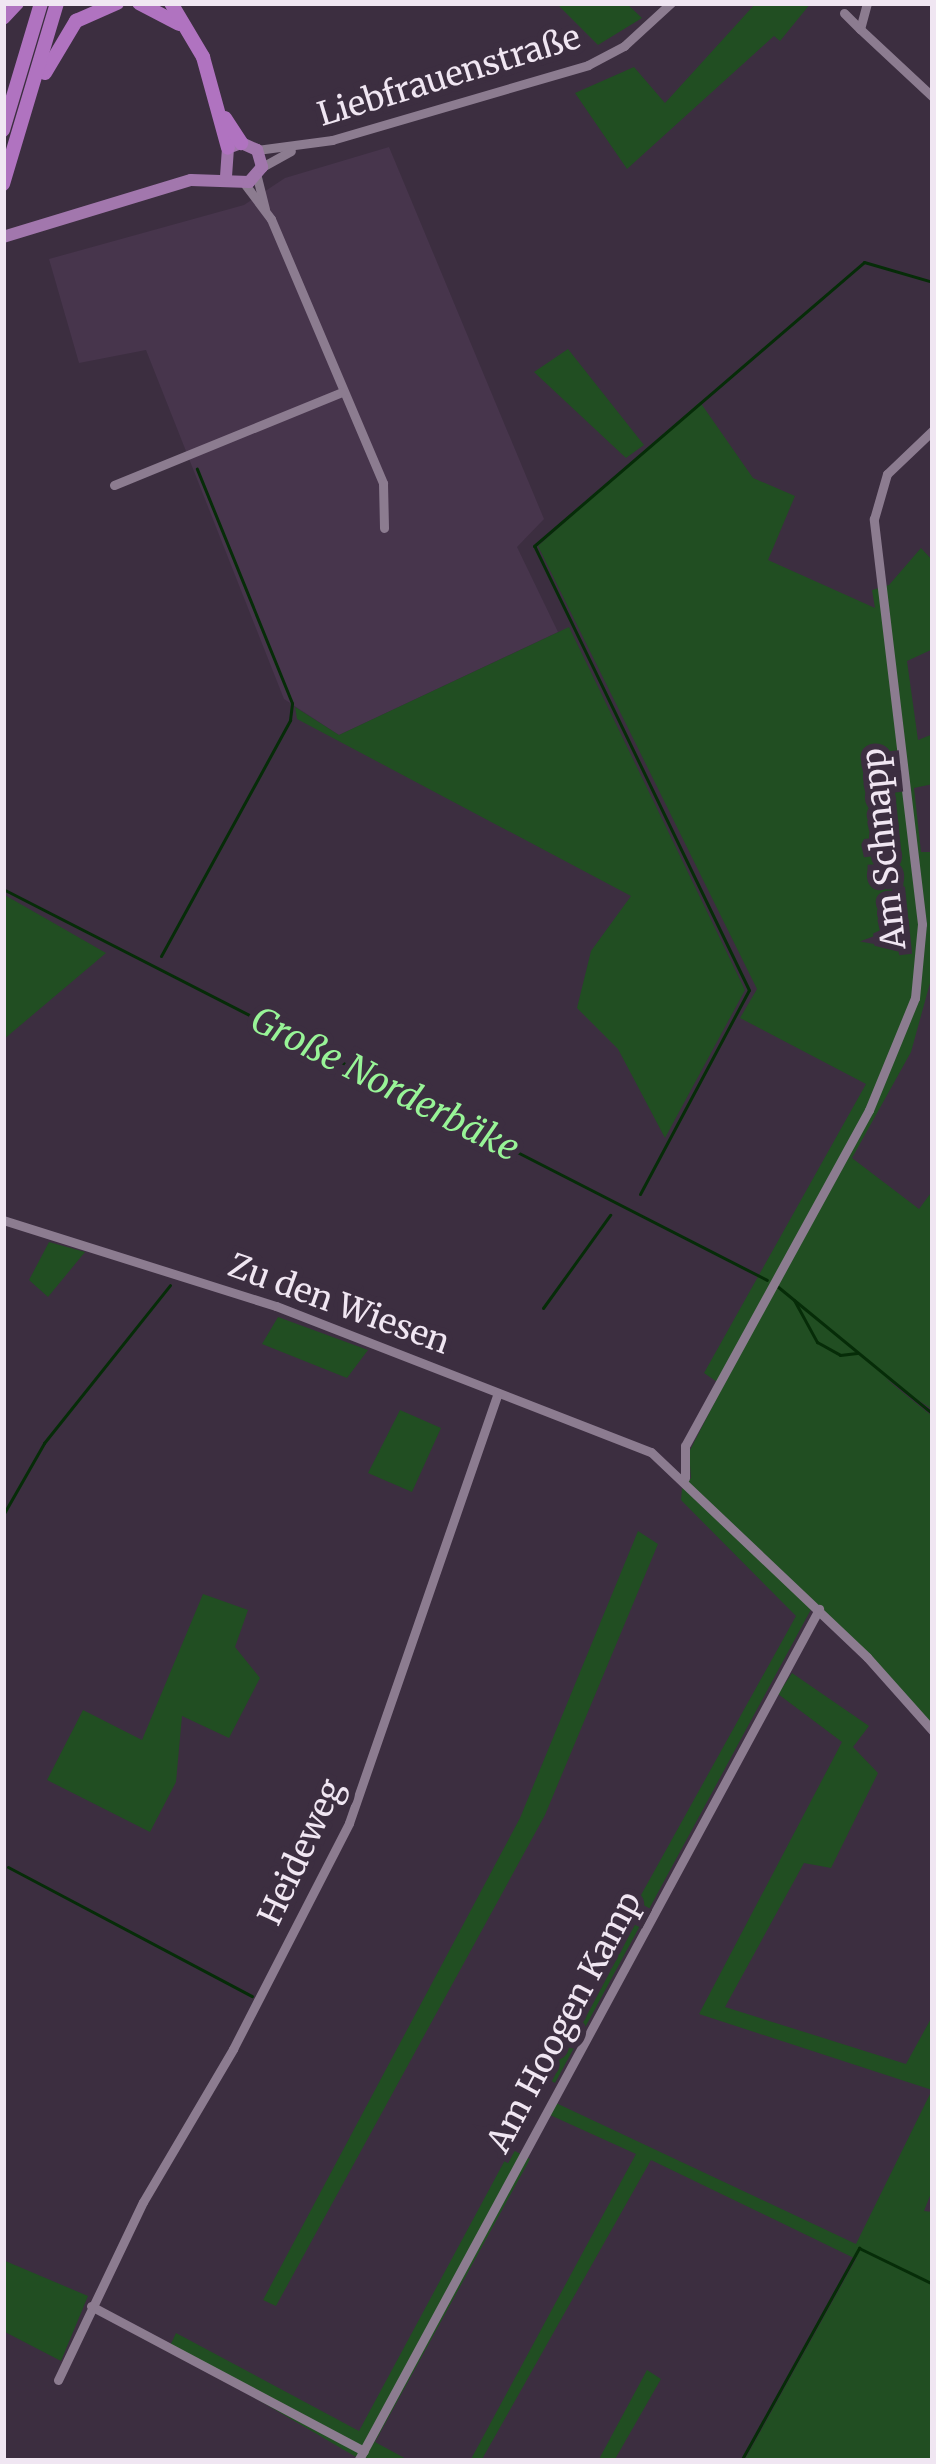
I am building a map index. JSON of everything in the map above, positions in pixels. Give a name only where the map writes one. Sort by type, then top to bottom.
[{"type":"highway","points":[[3,19],[17,3]]},
{"type":"highway","points":[[3,130],[40,3]]},
{"type":"highway","points":[[3,184],[57,3]]},
{"type":"highway","points":[[24,114],[66,31],[87,12],[117,3]]},
{"type":"highway","points":[[139,3],[163,11],[196,40]]},
{"type":"highway","points":[[171,3],[196,40],[223,114],[230,151]]},
{"type":"main road","points":[[5,237],[190,180],[254,176],[257,150],[230,151],[190,180]]},
{"type":"main road","points":[[226,177],[230,151]]},
{"type":"street","name":"Liebfrauenstraße","points":[[257,150],[296,149],[588,64],[624,46],[671,3]]},
{"type":"street","points":[[860,29],[867,3]]},
{"type":"street","points":[[844,13],[933,98]]},
{"type":"street","name":"Liebfrauenstraße","points":[[254,176],[296,149]]},
{"type":"street","points":[[254,176],[382,483],[384,527]]},
{"type":"street","points":[[114,485],[343,392]]},
{"type":"street","name":"Am Schnapp","points":[[685,1478],[685,1446],[896,1053],[922,964],[874,519],[887,474],[933,430]]},
{"type":"street","name":"Zu den Wiesen","points":[[3,1220],[276,1306],[651,1452]]},
{"type":"street","name":"Heideweg","points":[[58,2380],[91,2306],[350,1822],[498,1393]]},
{"type":"street","points":[[651,1452],[685,1446]]},
{"type":"street","points":[[651,1452],[685,1478],[819,1609],[933,1731]]},
{"type":"street","name":"Am Hoogen Kamp","points":[[361,2456],[819,1609]]},
{"type":"street","points":[[91,2306],[361,2456]]},
{"type":"shaded area","points":[[389,147],[544,519],[517,547],[558,632],[339,735],[284,699],[146,350],[79,363],[49,259],[244,205],[285,178]]},
{"type":"green space","points":[[556,3],[626,3],[642,18],[598,45]]},
{"type":"green space","points":[[756,3],[811,3],[780,41],[774,36],[627,169],[575,93],[634,67],[665,103]]},
{"type":"green space","points":[[568,349],[644,445],[626,458],[534,372]]},
{"type":"green space","points":[[700,402],[753,478],[795,496],[768,560],[875,608],[872,590],[889,585],[921,548],[933,561],[933,649],[907,661],[918,740],[933,734],[933,784],[914,788],[921,852],[933,852],[930,983],[911,1052],[852,1158],[919,1209],[933,1190],[933,1410],[885,1378],[933,1417],[933,1728],[815,1602],[555,2083],[541,2075],[796,1616],[681,1500],[682,1489],[691,1478],[689,1452],[723,1386],[704,1373],[866,1084],[740,1018],[757,989],[538,546]]},
{"type":"green space","points":[[569,627],[745,990],[665,1138],[618,1049],[577,1008],[591,951],[631,896],[297,719],[295,707],[339,735]]},
{"type":"green space","points":[[3,894],[106,953],[3,1040]]},
{"type":"green space","points":[[49,1242],[85,1252],[48,1297],[29,1280]]},
{"type":"green space","points":[[278,1317],[368,1350],[347,1378],[262,1344]]},
{"type":"green space","points":[[400,1410],[441,1428],[412,1492],[368,1473]]},
{"type":"green space","points":[[638,1531],[658,1544],[545,1815],[276,2306],[263,2300],[520,1818]]},
{"type":"green space","points":[[203,1594],[248,1610],[235,1647],[260,1678],[229,1738],[182,1716],[176,1782],[150,1832],[47,1780],[83,1710],[142,1740]]},
{"type":"green space","points":[[792,1673],[869,1726],[853,1747],[878,1773],[831,1868],[804,1863],[725,2007],[906,2064],[933,2015],[933,2188],[924,2211],[933,2212],[933,2283],[917,2277],[933,2285],[933,2461],[744,2461],[856,2259],[651,2160],[481,2461],[470,2461],[636,2154],[550,2115],[556,2103],[856,2244],[932,2090],[699,2014],[842,1742],[778,1694]]},
{"type":"green space","points":[[511,2149],[530,2159],[375,2442],[410,2461],[363,2461],[169,2348],[176,2333],[359,2431]]},
{"type":"green space","points":[[3,2260],[88,2296],[61,2361],[3,2331]]},
{"type":"green space","points":[[647,2370],[661,2379],[614,2461],[598,2461]]},
{"type":"waterway","points":[[640,1194],[749,990],[534,546],[864,262],[933,282]]},
{"type":"waterway","points":[[161,956],[290,720],[292,703],[197,469]]},
{"type":"waterway","name":"Große Norderbäke","points":[[3,889],[767,1280]]},
{"type":"waterway","points":[[543,1308],[610,1215]]},
{"type":"waterway","points":[[3,1515],[44,1443],[170,1285]]},
{"type":"waterway","name":"Große Norderbäke","points":[[777,1286],[933,1414]]},
{"type":"waterway","name":"Große Norderbäke","points":[[794,1300],[817,1342],[840,1355],[857,1353]]},
{"type":"waterway","points":[[8,1867],[252,1996]]},
{"type":"waterway","points":[[741,2461],[859,2248],[933,2284]]}]
